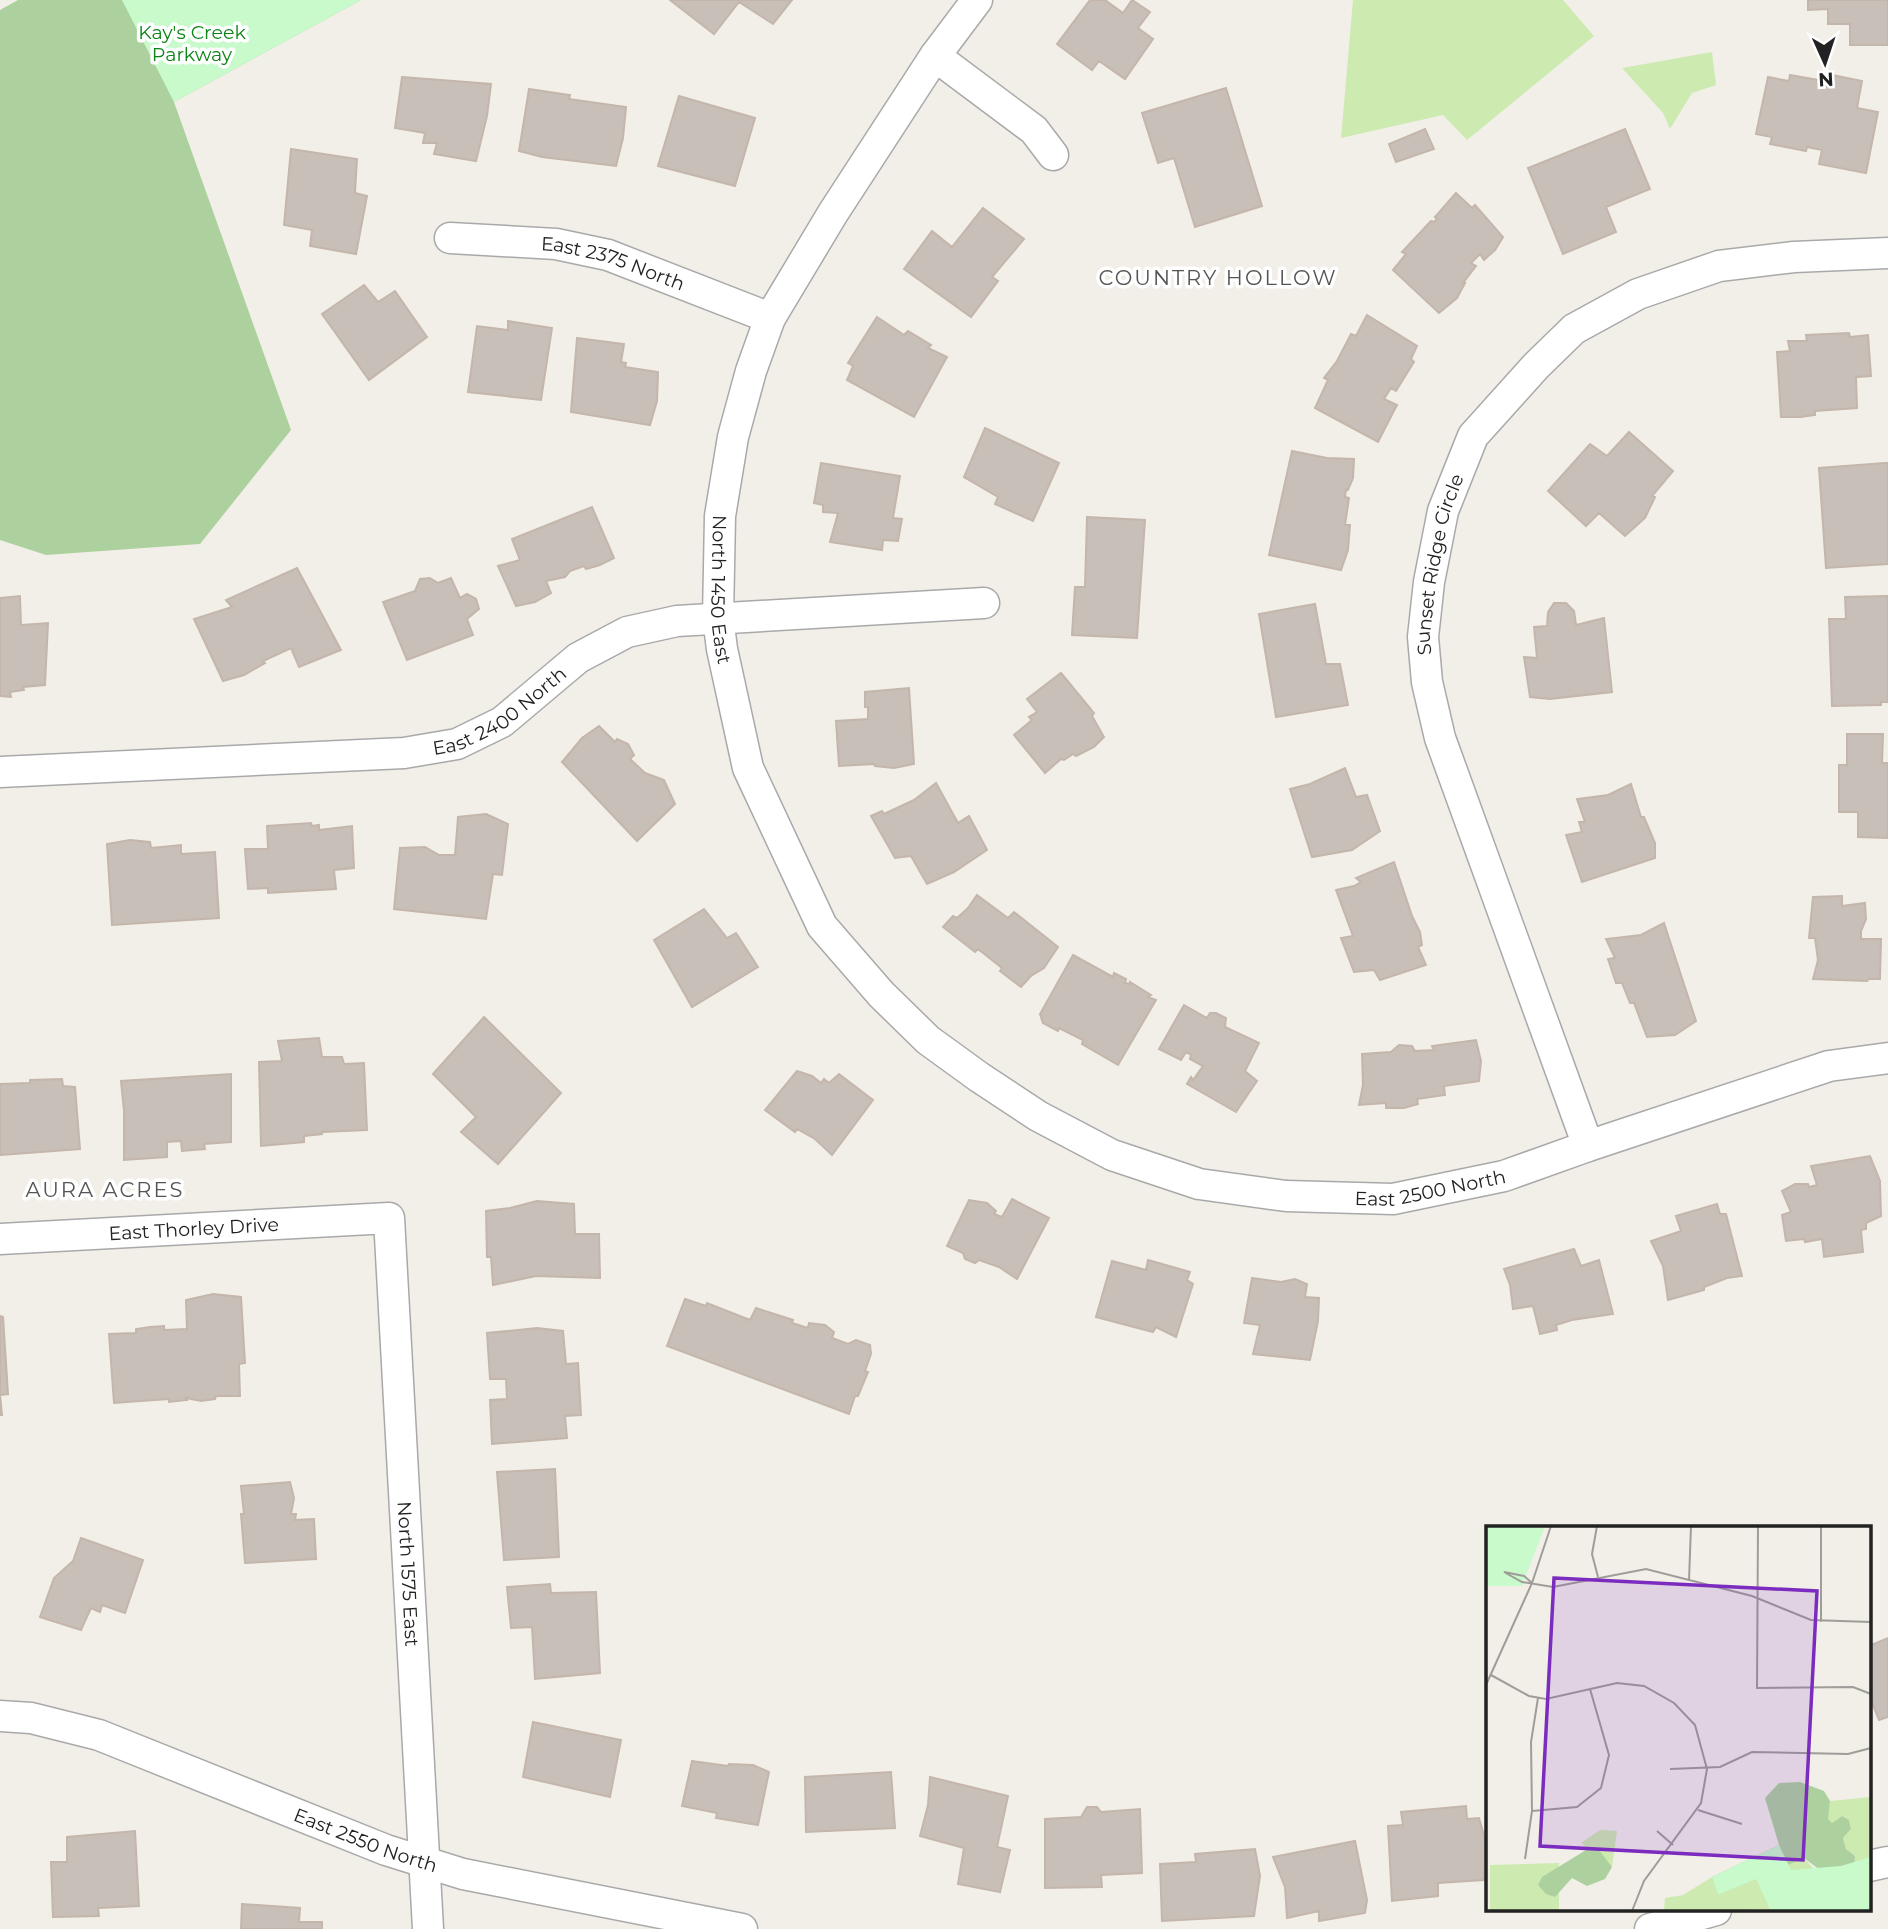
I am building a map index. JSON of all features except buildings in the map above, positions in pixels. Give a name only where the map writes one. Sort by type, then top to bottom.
[{"type":"street","name":"North 1450 East","points":[[977,0],[936,56],[833,213],[770,318],[751,371],[733,437],[720,516],[718,618],[722,649],[748,768],[822,926],[881,994],[928,1040],[979,1077]]},
{"type":"street","points":[[936,56],[1034,130],[1053,155]]},
{"type":"street","name":"East 2375 North","points":[[450,238],[556,244],[608,254],[770,318]]},
{"type":"street","name":"Sunset Ridge Circle","points":[[1588,1146],[1437,727],[1427,682],[1423,637],[1429,582],[1443,511],[1473,436],[1536,366],[1574,329],[1638,294],[1719,266],[1794,257],[1888,253]]},
{"type":"street","name":"East 2400 North","points":[[0,772],[404,753],[457,744],[502,722],[578,658],[626,632],[677,621],[984,603]]},
{"type":"street","name":"East 2500 North","points":[[979,1077],[1038,1116],[1112,1155],[1199,1184],[1286,1196],[1393,1199],[1504,1176],[1829,1066],[1888,1058]]},
{"type":"street","name":"East Thorley Drive","points":[[0,1240],[389,1218]]},
{"type":"street","name":"North 1575 East","points":[[389,1218],[428,1929]]},
{"type":"street","name":"East 2550 North","points":[[0,1716],[31,1718],[99,1734],[386,1850],[475,1877],[742,1929]]},
{"type":"street","points":[[1870,1866],[1888,1863]]},
{"type":"street","points":[[1650,1929],[1709,1912]]},
{"type":"green space","points":[[18,0],[361,0],[174,102],[291,430],[200,544],[46,555],[0,540],[0,10]]},
{"type":"green space","name":"Kay's Creek Parkway","points":[[122,0],[361,0],[174,102]]},
{"type":"green space","points":[[1353,0],[1563,0],[1594,36],[1467,140],[1443,115],[1341,138]]},
{"type":"green space","points":[[1712,52],[1716,85],[1692,93],[1670,129],[1663,113],[1622,68]]},
{"type":"district","name":"COUNTRY HOLLOW","points":[[1218,278]]},
{"type":"district","name":"AURA ACRES","points":[[105,1190]]}]
